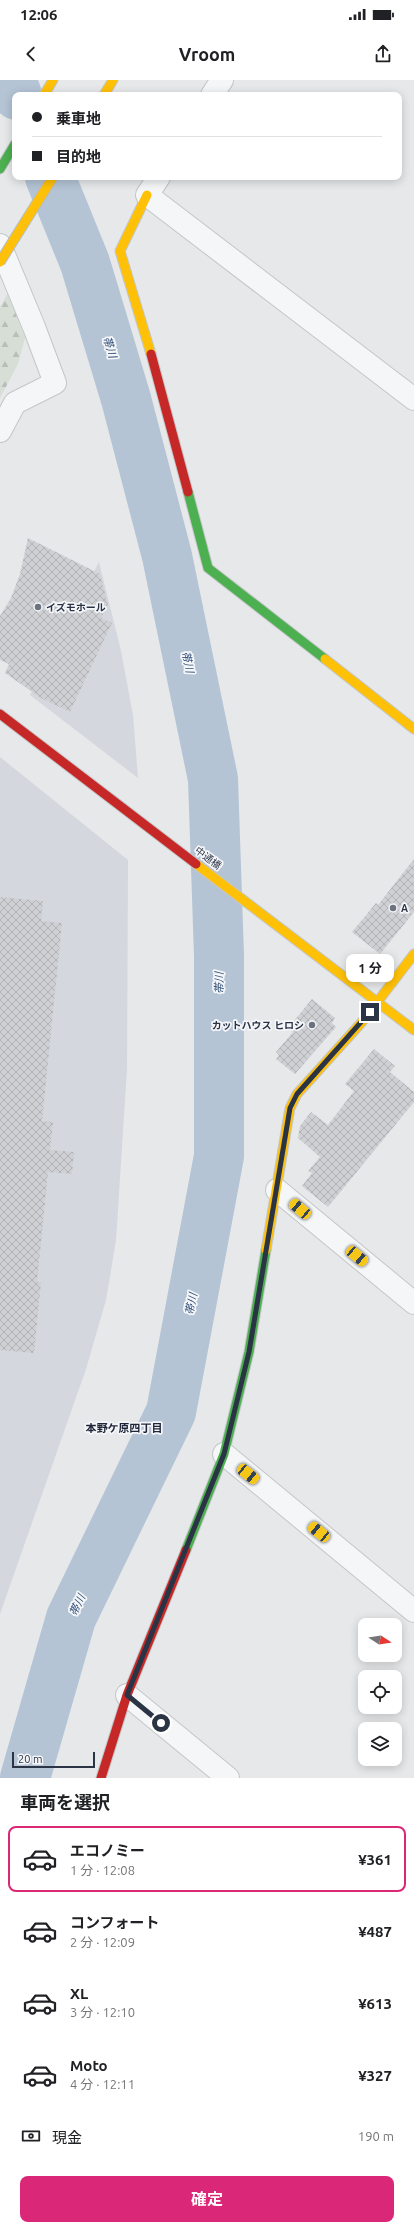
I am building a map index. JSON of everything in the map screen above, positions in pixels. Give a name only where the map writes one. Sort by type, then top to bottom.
[{"type":"main road","points":[[106,92],[113,80]]},
{"type":"main road","points":[[0,169],[12,149]]},
{"type":"main road","points":[[0,262],[51,180]]},
{"type":"main road","points":[[147,195],[120,251],[164,397],[208,568],[414,729]]},
{"type":"main road","name":"中通橋","points":[[0,714],[245,899],[414,1030]]},
{"type":"main road","points":[[101,1778],[127,1695],[224,1454],[249,1352],[290,1108],[297,1094],[378,1002],[414,954]]},
{"type":"street","points":[[214,92],[222,80]]},
{"type":"street","points":[[157,180],[147,195],[414,399]]},
{"type":"street","points":[[0,245],[34,327],[55,383],[15,403],[0,431]]},
{"type":"street","points":[[277,1190],[414,1303]]},
{"type":"street","points":[[224,1454],[414,1611]]},
{"type":"street","points":[[127,1695],[228,1778]]},
{"type":"shaded area","points":[[99,562],[121,651],[133,715],[138,778],[30,695]]},
{"type":"shaded area","points":[[0,757],[128,860],[127,1069],[116,1240],[106,1300],[86,1369],[0,1614]]},
{"type":"green space","points":[[8,293],[25,338],[18,364],[0,398],[0,307]]},
{"type":"building","points":[[28,538],[100,574],[108,605],[101,618],[112,623],[70,712],[41,698],[5,673],[9,664],[0,660],[0,616],[11,598],[20,574]]},
{"type":"building","name":"A","points":[[414,859],[414,912],[380,954],[352,932],[376,903],[378,905]]},
{"type":"building","points":[[0,897],[43,901],[41,921],[62,923],[42,1121],[53,1122],[50,1150],[74,1152],[72,1174],[48,1172],[37,1282],[41,1282],[34,1353],[0,1350]]},
{"type":"building","name":"カットハウス ヒロシ","points":[[312,999],[335,1018],[332,1023],[336,1027],[295,1074],[276,1059],[279,1055],[276,1052],[293,1032],[288,1028]]},
{"type":"building","points":[[374,1049],[395,1066],[390,1072],[414,1092],[414,1102],[328,1207],[302,1186],[312,1173],[308,1171],[320,1157],[298,1138],[300,1126],[311,1112],[328,1125],[354,1091],[345,1084]]},
{"type":"waterway","name":"帯川","points":[[11,80],[16,92]]},
{"type":"waterway","name":"帯川","points":[[25,1778],[71,1618],[171,1412],[219,1156],[219,956],[213,779],[167,556],[126,399],[85,263],[51,180]]},
{"type":"traffic: fast","points":[[0,169],[12,149]]},
{"type":"traffic: fast","points":[[188,492],[208,568],[325,659]]},
{"type":"traffic: fast","points":[[186,1550],[224,1454],[249,1352],[266,1250]]},
{"type":"traffic: slow","points":[[46,92],[53,80]]},
{"type":"traffic: slow","points":[[106,92],[113,80]]},
{"type":"traffic: slow","points":[[0,262],[51,180]]},
{"type":"traffic: slow","points":[[147,195],[120,251],[151,354]]},
{"type":"traffic: slow","points":[[325,659],[414,729]]},
{"type":"traffic: slow","points":[[196,864],[414,1030]]},
{"type":"traffic: slow","points":[[266,1250],[290,1108],[297,1094],[362,1022],[414,954]]},
{"type":"traffic: jam","points":[[151,354],[188,492]]},
{"type":"traffic: jam","points":[[0,714],[196,864]]},
{"type":"traffic: jam","points":[[101,1778],[127,1695],[186,1550]]},
{"type":"place","name":"イズモホール","points":[[38,607]]},
{"type":"place","name":"A","points":[[393,908]]},
{"type":"place","name":"カットハウス ヒロシ","points":[[312,1025]]},
{"type":"district","name":"本野ケ原四丁目","points":[[124,1428]]},
{"type":"route","points":[[161,1723],[127,1695],[224,1454],[249,1352],[277,1190],[282,1148],[290,1108],[297,1094],[370,1012]]}]
